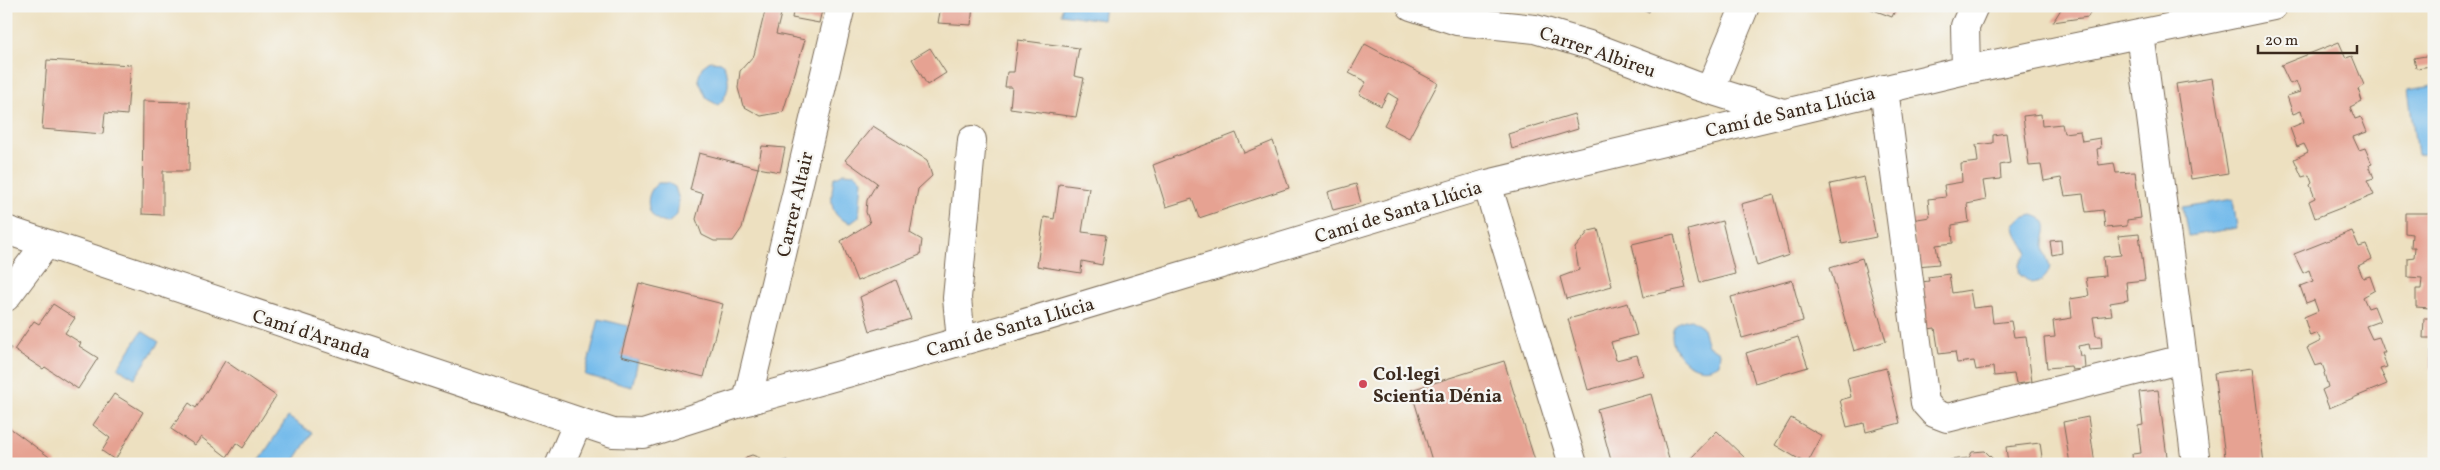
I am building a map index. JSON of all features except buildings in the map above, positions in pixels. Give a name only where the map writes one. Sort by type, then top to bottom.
[{"type":"street","name":"Carrer Altair","points":[[747,401],[841,6]]},
{"type":"street","name":"Carrer Albireu","points":[[1411,6],[1457,21],[1535,29],[1589,45],[1702,88],[1781,112]]},
{"type":"street","points":[[1702,88],[1727,6]]},
{"type":"street","points":[[1702,88],[1745,6]]},
{"type":"street","points":[[1966,70],[1965,26],[1974,6]]},
{"type":"street","name":"Camí de Santa Llúcia","points":[[578,422],[613,433],[643,434],[747,401],[961,341],[1487,184],[1781,112],[1966,70],[2273,6]]},
{"type":"street","points":[[2140,34],[2196,464]]},
{"type":"street","points":[[1884,89],[1925,403],[1934,413],[1947,418],[2183,359]]},
{"type":"street","points":[[961,341],[957,298],[972,140]]},
{"type":"street","points":[[1487,184],[1573,464]]},
{"type":"street","name":"Camí d'Aranda","points":[[6,230],[578,422]]},
{"type":"street","points":[[6,296],[46,244]]},
{"type":"street","points":[[560,464],[578,422]]},
{"type":"water","points":[[1062,6],[1105,6],[1103,20],[1061,14]]},
{"type":"water","points":[[710,61],[721,62],[727,72],[727,90],[718,105],[707,99],[698,79],[702,67]]},
{"type":"water","points":[[2434,85],[2434,153],[2417,155],[2408,89]]},
{"type":"water","points":[[844,173],[856,174],[862,180],[859,217],[851,223],[838,216],[832,206],[834,178]]},
{"type":"water","points":[[658,183],[668,183],[675,187],[679,200],[677,215],[668,223],[655,218],[649,207],[648,200],[650,194]]},
{"type":"water","points":[[2233,199],[2237,228],[2188,236],[2183,207]]},
{"type":"water","points":[[2033,215],[2040,217],[2046,224],[2044,249],[2050,266],[2044,278],[2031,283],[2019,274],[2019,265],[2027,253],[2015,230],[2015,225],[2022,218]]},
{"type":"water","points":[[599,319],[628,326],[621,355],[638,360],[632,387],[585,375]]},
{"type":"water","points":[[1691,319],[1702,326],[1708,346],[1720,352],[1719,364],[1707,369],[1695,367],[1677,351],[1673,341],[1673,331],[1679,323]]},
{"type":"water","points":[[142,331],[159,342],[135,378],[118,368]]},
{"type":"water","points":[[288,417],[312,433],[292,464],[257,464]]},
{"type":"place","name":"Col·legi Scientia Dénia","points":[[1363,384]]}]
